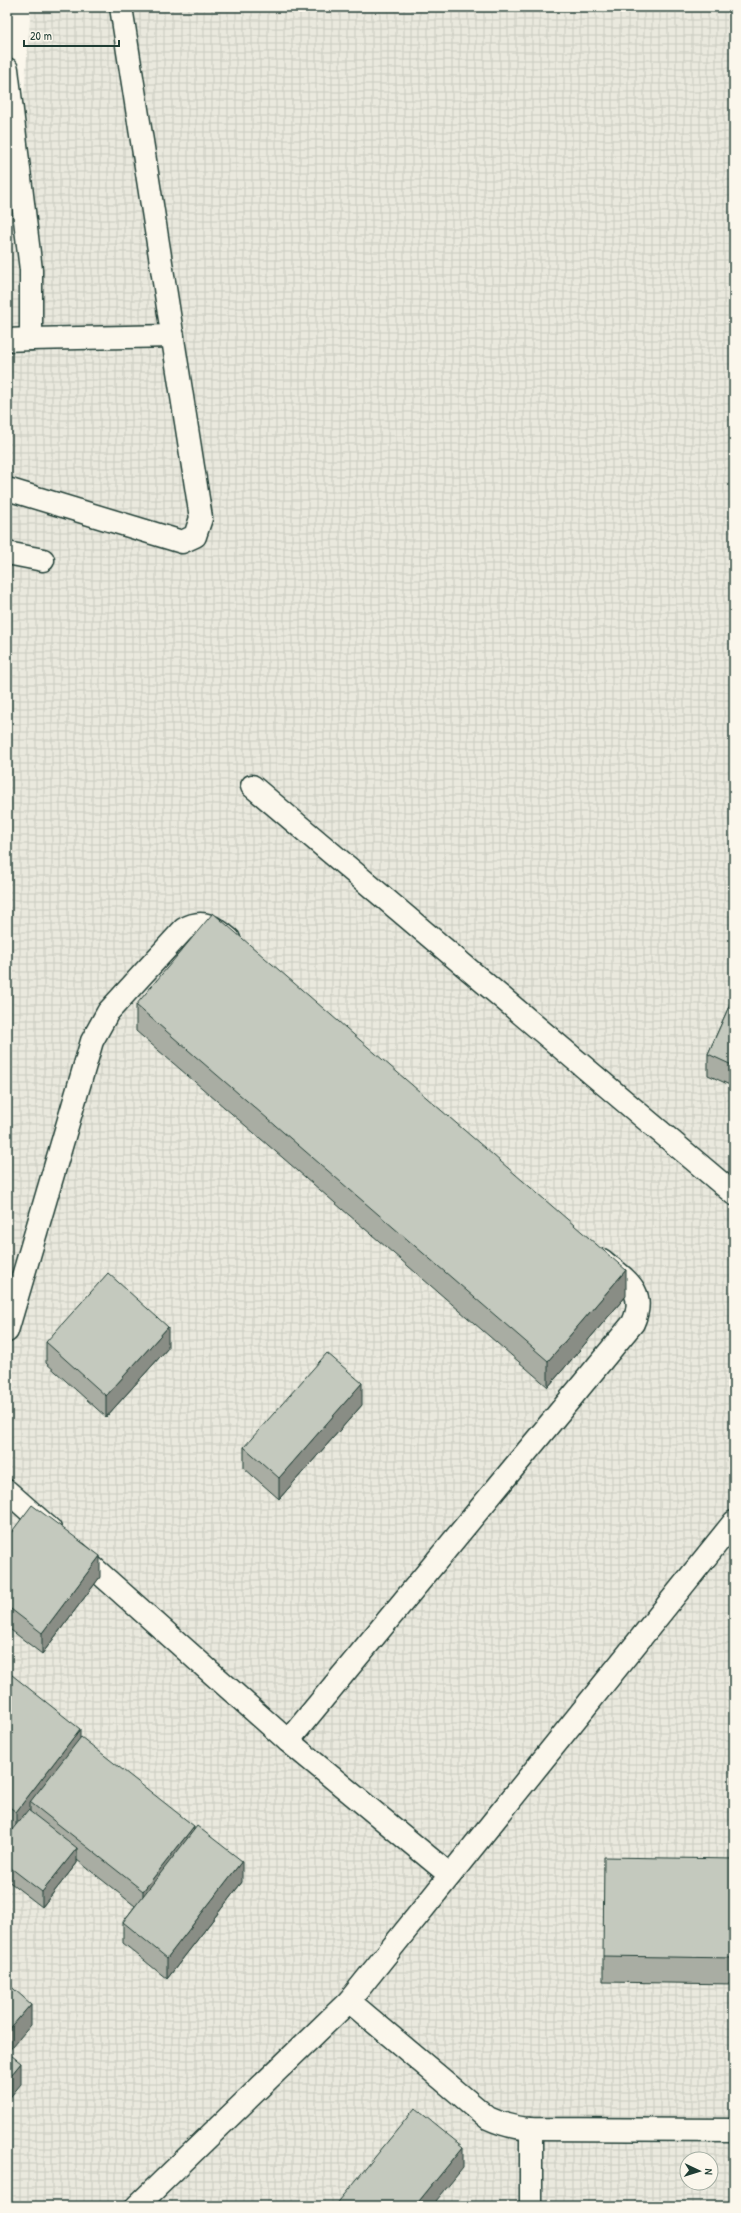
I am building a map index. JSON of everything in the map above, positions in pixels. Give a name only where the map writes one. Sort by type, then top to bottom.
[{"type":"street","points":[[7,489],[182,542],[194,536],[201,518],[121,7]]},
{"type":"street","points":[[7,69],[31,270],[31,339]]},
{"type":"street","points":[[7,340],[173,336]]},
{"type":"street","points":[[7,553],[43,560]]},
{"type":"street","points":[[252,786],[734,1194]]},
{"type":"street","points":[[7,1331],[92,1041],[100,1024],[108,1012],[184,929],[192,925],[199,923],[217,929],[247,955]]},
{"type":"street","points":[[288,1741],[633,1323],[638,1311],[638,1298],[635,1288],[586,1246]]},
{"type":"street","points":[[7,1491],[288,1741],[450,1875]]},
{"type":"street","points":[[136,2206],[349,2001],[734,1522]]},
{"type":"street","points":[[349,2001],[488,2118],[512,2127],[531,2129],[734,2130]]},
{"type":"street","points":[[531,2129],[531,2206]]},
{"type":"shaded area","points":[[31,7],[734,7],[734,2206],[7,2206],[7,305]]},
{"type":"building","points":[[213,913],[626,1270],[548,1361],[136,1005]]},
{"type":"building","points":[[734,995],[734,1066],[708,1054]]},
{"type":"building","points":[[7,1099],[10,1100],[7,1110]]},
{"type":"building","points":[[108,1273],[168,1327],[106,1396],[46,1342]]},
{"type":"building","points":[[327,1353],[362,1383],[279,1478],[244,1447]]},
{"type":"building","points":[[32,1505],[100,1556],[42,1633],[7,1606],[7,1538]]},
{"type":"building","points":[[7,1671],[80,1729],[16,1812],[7,1805]]},
{"type":"building","points":[[81,1737],[194,1826],[143,1891],[30,1802]]},
{"type":"building","points":[[28,1810],[77,1848],[42,1892],[7,1865],[7,1836]]},
{"type":"building","points":[[197,1826],[242,1861],[167,1958],[123,1922]]},
{"type":"building","points":[[604,1857],[734,1859],[734,1958],[603,1956]]},
{"type":"building","points":[[7,1983],[31,2004],[7,2032]]},
{"type":"building","points":[[7,2052],[21,2063],[7,2080]]},
{"type":"building","points":[[415,2108],[463,2147],[415,2206],[335,2206]]}]
